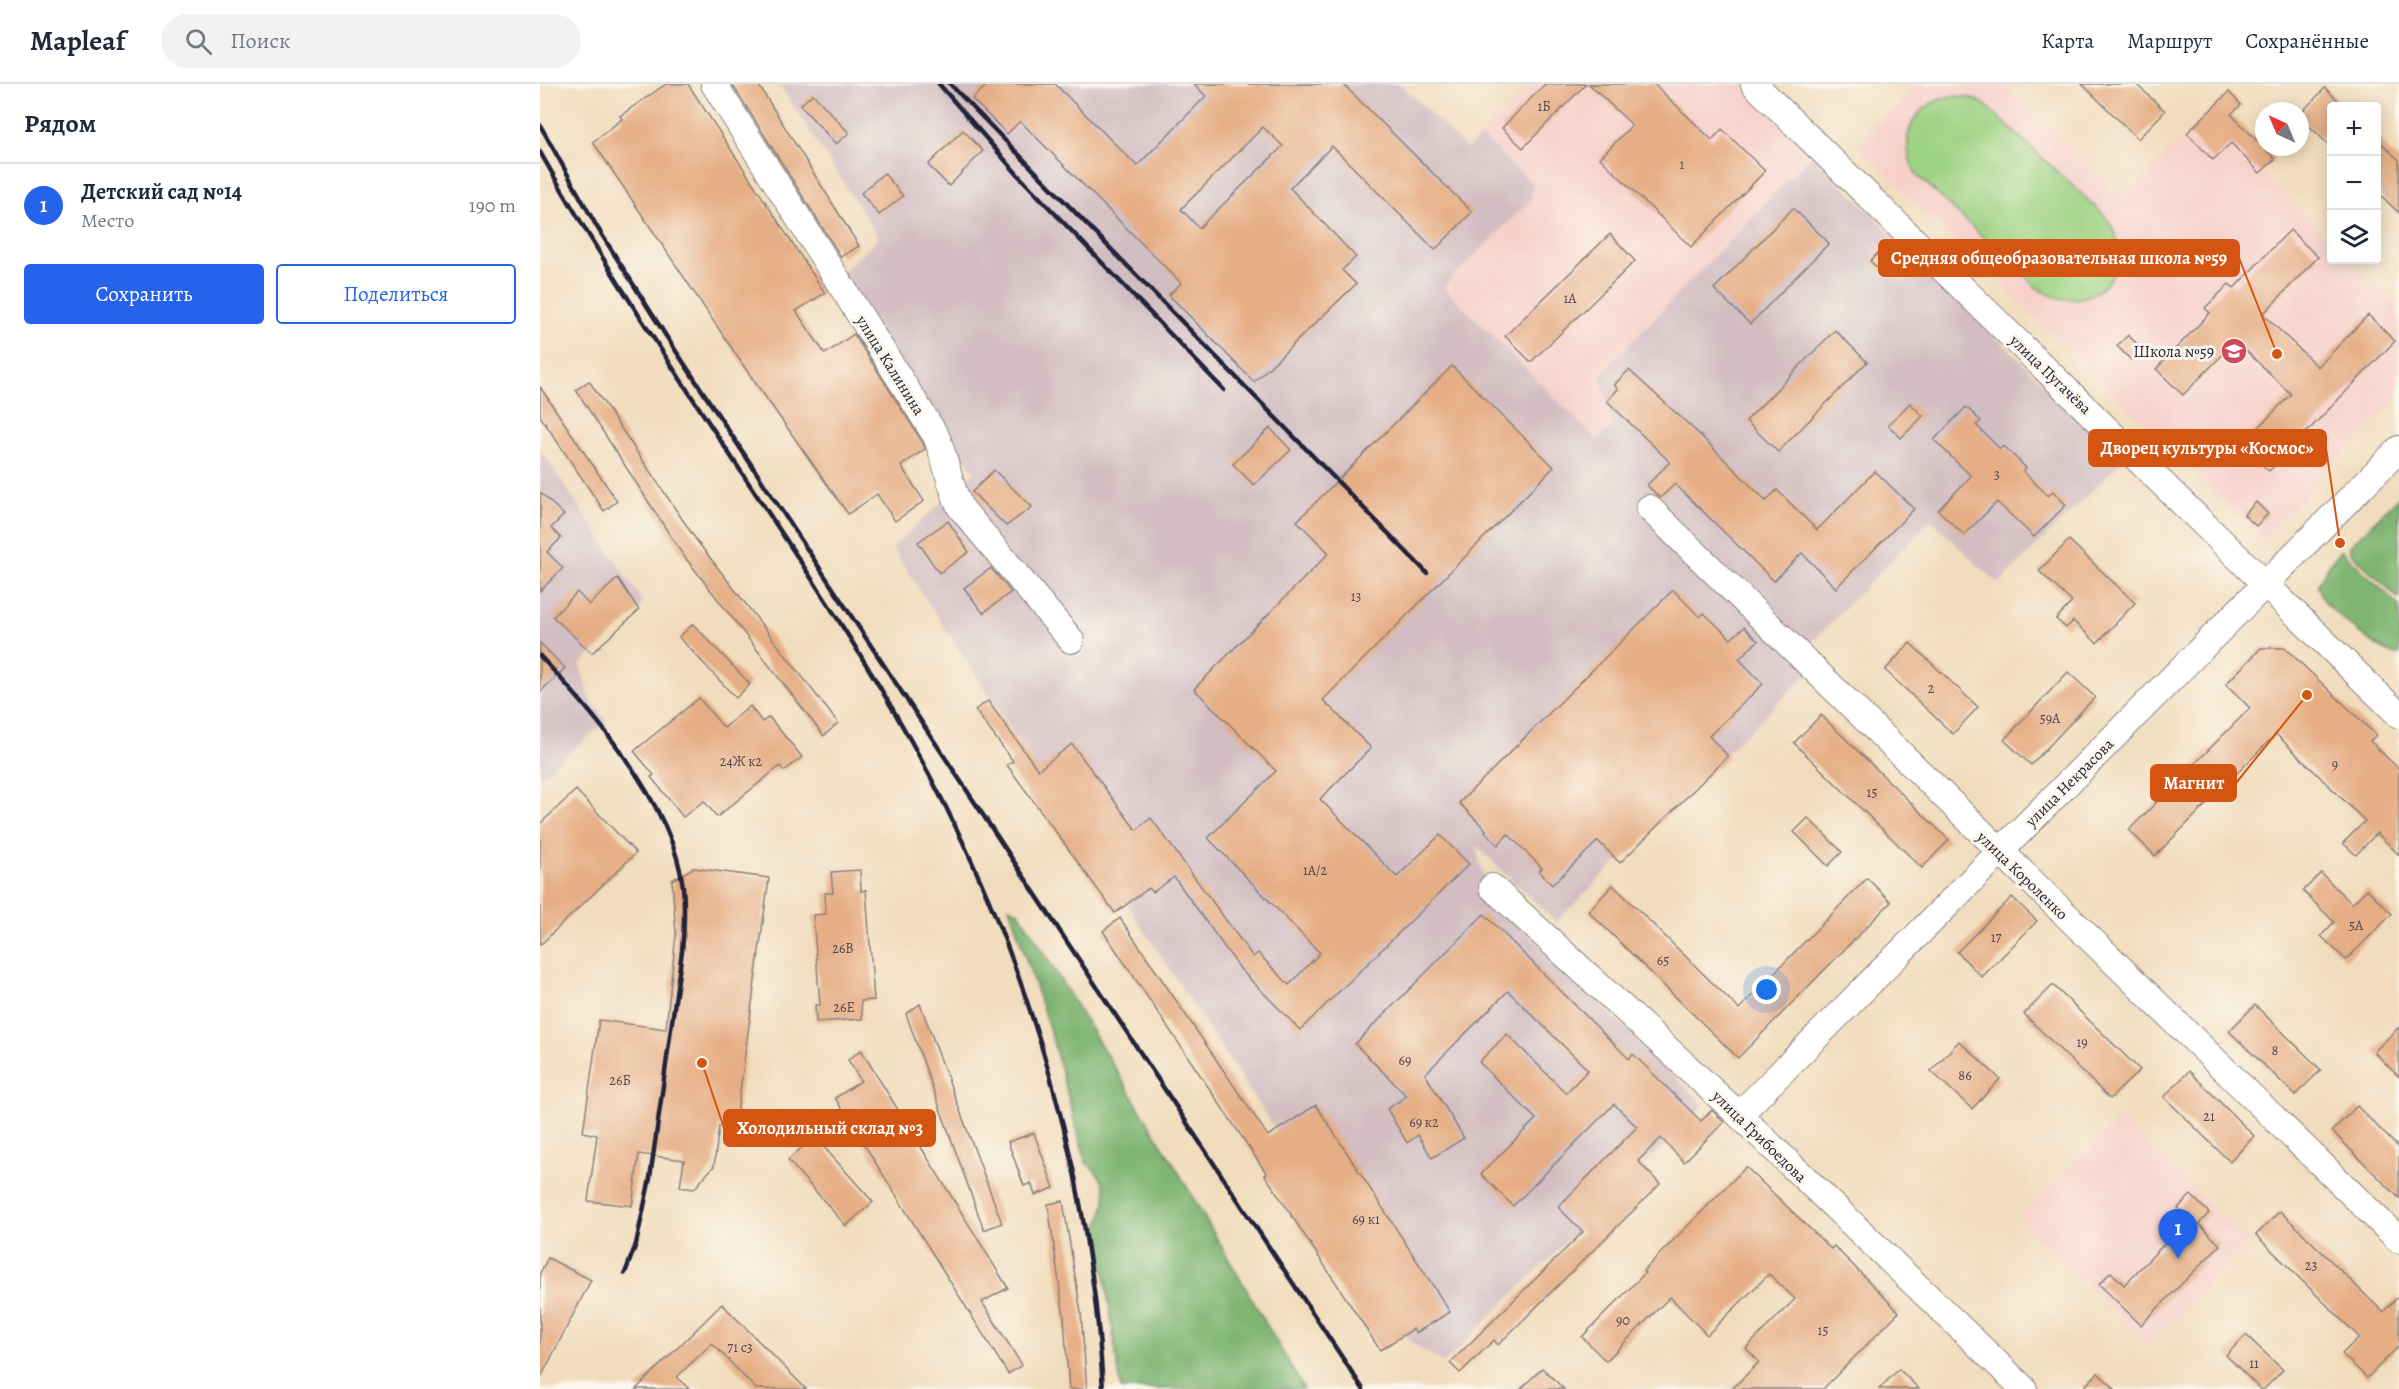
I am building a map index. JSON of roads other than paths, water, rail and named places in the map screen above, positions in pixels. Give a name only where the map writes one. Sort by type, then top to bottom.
[{"type":"street","name":"улица Калинина","points":[[714,84],[936,436],[944,454],[954,495],[960,507],[1071,640]]},
{"type":"street","name":"улица Пугачёва","points":[[1754,84],[2399,715]]},
{"type":"street","name":"улица Некрасова","points":[[1739,1115],[2399,449]]},
{"type":"street","name":"улица Короленко","points":[[1649,508],[2399,1240]]},
{"type":"street","name":"улица Грибоедова","points":[[1492,887],[1739,1115],[2024,1389]]},
{"type":"railway","points":[[939,84],[1018,175],[1224,390]]},
{"type":"railway","points":[[950,84],[1427,573]]},
{"type":"railway","points":[[540,125],[597,227],[666,336],[1363,1389]]},
{"type":"railway","points":[[540,152],[626,295],[858,651],[932,780],[967,851],[999,925],[1026,1000],[1050,1076],[1070,1153],[1085,1231],[1096,1310],[1103,1389]]},
{"type":"railway","points":[[540,656],[607,733],[648,794],[664,825],[676,856],[683,887],[682,951],[650,1178],[636,1244],[625,1273]]},
{"type":"place","name":"Школа №59","points":[[2234,351]]},
{"type":"place","name":"Средняя общеобразовательная школа №59","points":[[2277,354]]},
{"type":"place","name":"Дворец культуры «Космос»","points":[[2340,543]]},
{"type":"place","name":"Магнит","points":[[2307,695]]},
{"type":"place","name":"Холодильный склад №3","points":[[702,1063]]},
{"type":"place","name":"Детский сад №14","points":[[2178,1259]]}]
